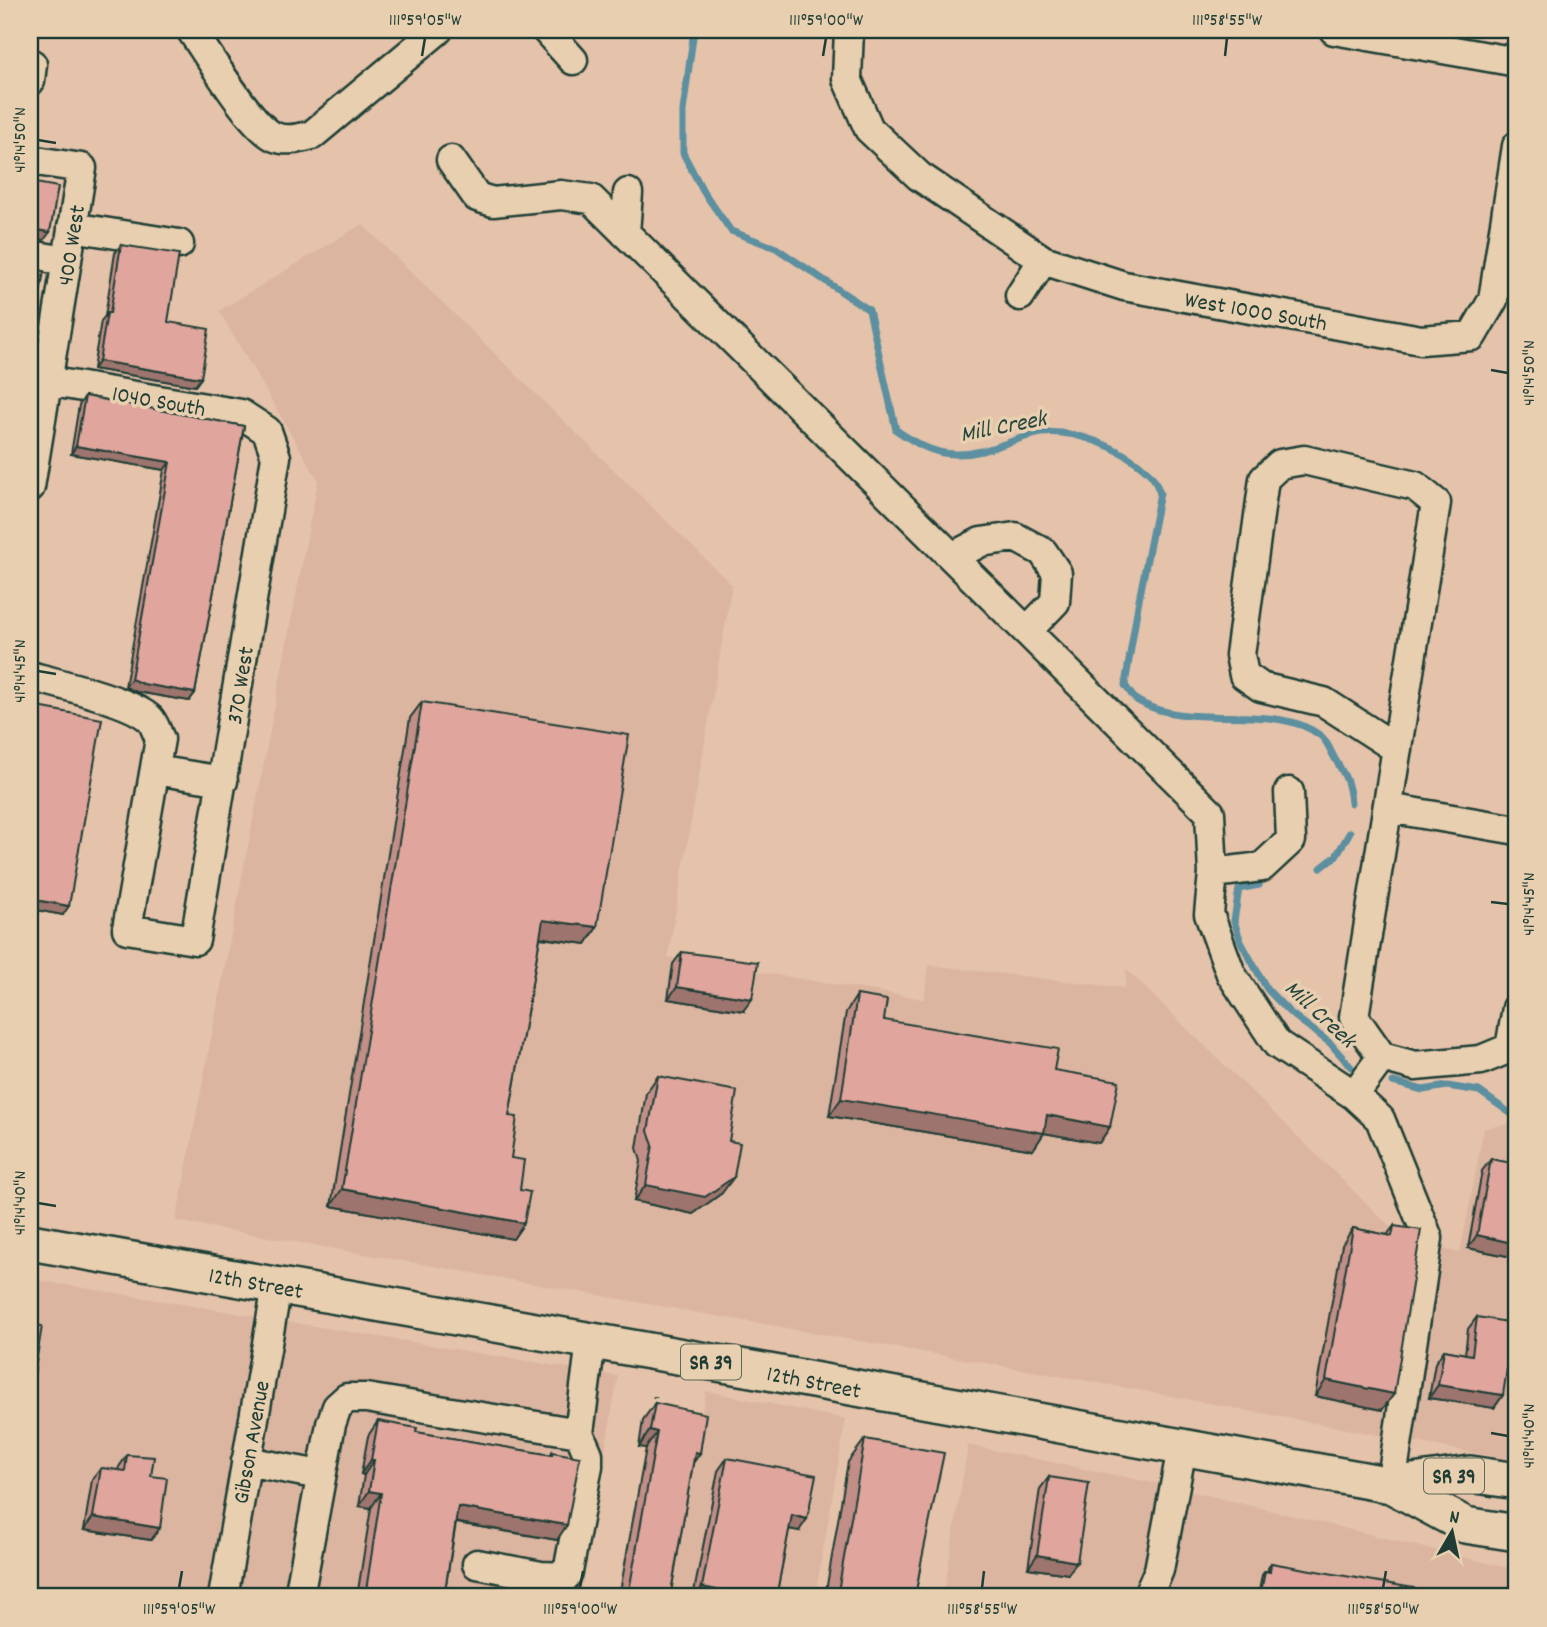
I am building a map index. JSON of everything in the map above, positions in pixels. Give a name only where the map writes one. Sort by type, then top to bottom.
[{"type":"main road","name":"12th Street","points":[[30,1242],[1391,1485],[1470,1474],[1517,1481]]},
{"type":"main road","name":"12th Street","points":[[1391,1485],[1465,1525],[1517,1533]]},
{"type":"street","points":[[191,30],[259,127],[276,138],[290,140],[312,135],[438,30]]},
{"type":"street","points":[[546,30],[573,60]]},
{"type":"street","name":"West 1000 South","points":[[849,30],[848,79],[869,129],[919,176],[1043,260],[1124,286],[1421,340],[1472,336],[1493,300],[1517,146]]},
{"type":"street","points":[[1334,30],[1517,62]]},
{"type":"street","name":"400 West","points":[[30,160],[82,168],[31,472]]},
{"type":"street","points":[[451,160],[477,197],[493,202],[561,195],[591,200],[1210,813],[1213,873],[1209,914],[1231,974],[1277,1044],[1354,1095],[1380,1119],[1428,1238],[1391,1485]]},
{"type":"street","points":[[625,233],[628,193]]},
{"type":"street","points":[[72,227],[179,244]]},
{"type":"street","points":[[30,255],[67,261]]},
{"type":"street","points":[[1020,296],[1043,260]]},
{"type":"street","name":"1040 South","points":[[47,381],[241,414],[267,431]]},
{"type":"street","name":"370 West","points":[[155,770],[127,929],[195,940],[276,457],[267,431]]},
{"type":"street","points":[[1397,749],[1324,702],[1261,687],[1244,675],[1240,655],[1264,479],[1280,464],[1304,460],[1415,486],[1436,503],[1388,808],[1354,1017],[1382,1057],[1415,1066],[1481,1060],[1513,1051],[1517,1007]]},
{"type":"street","points":[[952,557],[981,542],[1016,537],[1043,552],[1057,573],[1055,602],[1027,631]]},
{"type":"street","points":[[30,676],[77,688],[132,708],[150,719],[160,739],[155,770],[223,781]]},
{"type":"street","points":[[1213,873],[1262,867],[1291,840],[1289,792]]},
{"type":"street","points":[[1388,808],[1517,830]]},
{"type":"street","points":[[1354,1095],[1382,1057]]},
{"type":"street","name":"Gibson Avenue","points":[[223,1597],[276,1286]]},
{"type":"street","points":[[477,1564],[541,1576],[565,1577],[568,1572],[588,1466],[588,1454],[579,1433],[591,1341]]},
{"type":"street","points":[[299,1597],[320,1475],[334,1416],[337,1408],[347,1398],[366,1398],[579,1433]]},
{"type":"street","points":[[1147,1597],[1159,1570],[1182,1448]]},
{"type":"street","points":[[247,1461],[320,1475]]},
{"type":"path","points":[[655,1396],[657,1413]]},
{"type":"shaded area","points":[[362,224],[732,585],[668,957],[924,999],[929,965],[1125,988],[1126,969],[1404,1240],[1460,1253],[1484,1128],[1517,1123],[1517,1461],[1127,1388],[176,1221],[318,480],[219,311]]},
{"type":"shaded area","points":[[30,1279],[618,1376],[580,1597],[30,1597]]},
{"type":"shaded area","points":[[706,1391],[846,1419],[815,1597],[669,1597]]},
{"type":"shaded area","points":[[968,1445],[1174,1487],[1517,1570],[1517,1597],[943,1597]]},
{"type":"building","points":[[30,182],[58,187],[50,232],[30,229]]},
{"type":"building","points":[[121,245],[179,254],[168,322],[209,329],[201,378],[99,361]]},
{"type":"building","points":[[30,268],[44,271],[36,317],[30,316]]},
{"type":"building","points":[[85,396],[244,426],[195,693],[143,684],[131,679],[170,462],[76,446]]},
{"type":"building","points":[[422,702],[629,735],[597,927],[543,920],[509,1116],[517,1117],[511,1158],[524,1160],[520,1190],[530,1192],[524,1223],[342,1189]]},
{"type":"building","points":[[38,707],[102,719],[69,906],[30,899],[30,752]]},
{"type":"building","points":[[682,952],[758,962],[752,999],[677,987]]},
{"type":"building","points":[[857,995],[887,1000],[884,1020],[1058,1049],[1054,1070],[1119,1081],[1110,1127],[1047,1115],[1044,1133],[841,1099]]},
{"type":"building","points":[[658,1076],[737,1091],[729,1141],[740,1143],[734,1177],[705,1197],[646,1185],[653,1145],[648,1131]]},
{"type":"building","points":[[1491,1159],[1517,1164],[1517,1244],[1477,1235]]},
{"type":"building","points":[[1394,1226],[1421,1230],[1394,1394],[1326,1380],[1353,1228],[1392,1236]]},
{"type":"building","points":[[1477,1317],[1514,1323],[1503,1395],[1438,1385],[1444,1350],[1472,1355]]},
{"type":"building","points":[[30,1324],[42,1326],[30,1400]]},
{"type":"building","points":[[655,1403],[706,1414],[700,1453],[695,1452],[672,1597],[628,1597],[657,1432],[650,1430]]},
{"type":"building","points":[[378,1421],[417,1428],[416,1432],[552,1455],[552,1452],[580,1457],[567,1525],[458,1507],[444,1597],[365,1597],[381,1493],[369,1491]]},
{"type":"building","points":[[865,1439],[944,1453],[915,1597],[837,1597]]},
{"type":"building","points":[[127,1455],[154,1457],[151,1476],[167,1478],[160,1528],[93,1517],[101,1468],[125,1471]]},
{"type":"building","points":[[727,1458],[816,1475],[807,1519],[792,1515],[776,1597],[752,1597],[702,1587]]},
{"type":"building","points":[[1049,1477],[1089,1483],[1077,1562],[1037,1555]]},
{"type":"building","points":[[1271,1563],[1414,1588],[1412,1597],[1260,1597],[1265,1571],[1270,1572]]},
{"type":"waterway","name":"Mill Creek","points":[[694,30],[683,111],[683,153],[703,191],[731,231],[776,248],[869,310],[896,430],[931,450],[955,454],[985,450],[1032,435],[1062,433],[1095,441],[1139,464],[1152,476],[1160,493],[1125,685],[1136,700],[1159,710],[1207,716],[1257,717],[1303,725],[1321,736],[1327,744],[1346,780],[1351,803]]},
{"type":"waterway","name":"Mill Creek","points":[[1321,868],[1336,856],[1350,832]]},
{"type":"waterway","name":"Mill Creek","points":[[1259,885],[1239,889],[1234,921],[1241,942],[1267,989],[1289,1012],[1330,1043],[1351,1067]]},
{"type":"waterway","name":"Mill Creek","points":[[1393,1082],[1423,1090],[1447,1086],[1479,1091],[1517,1118]]}]
